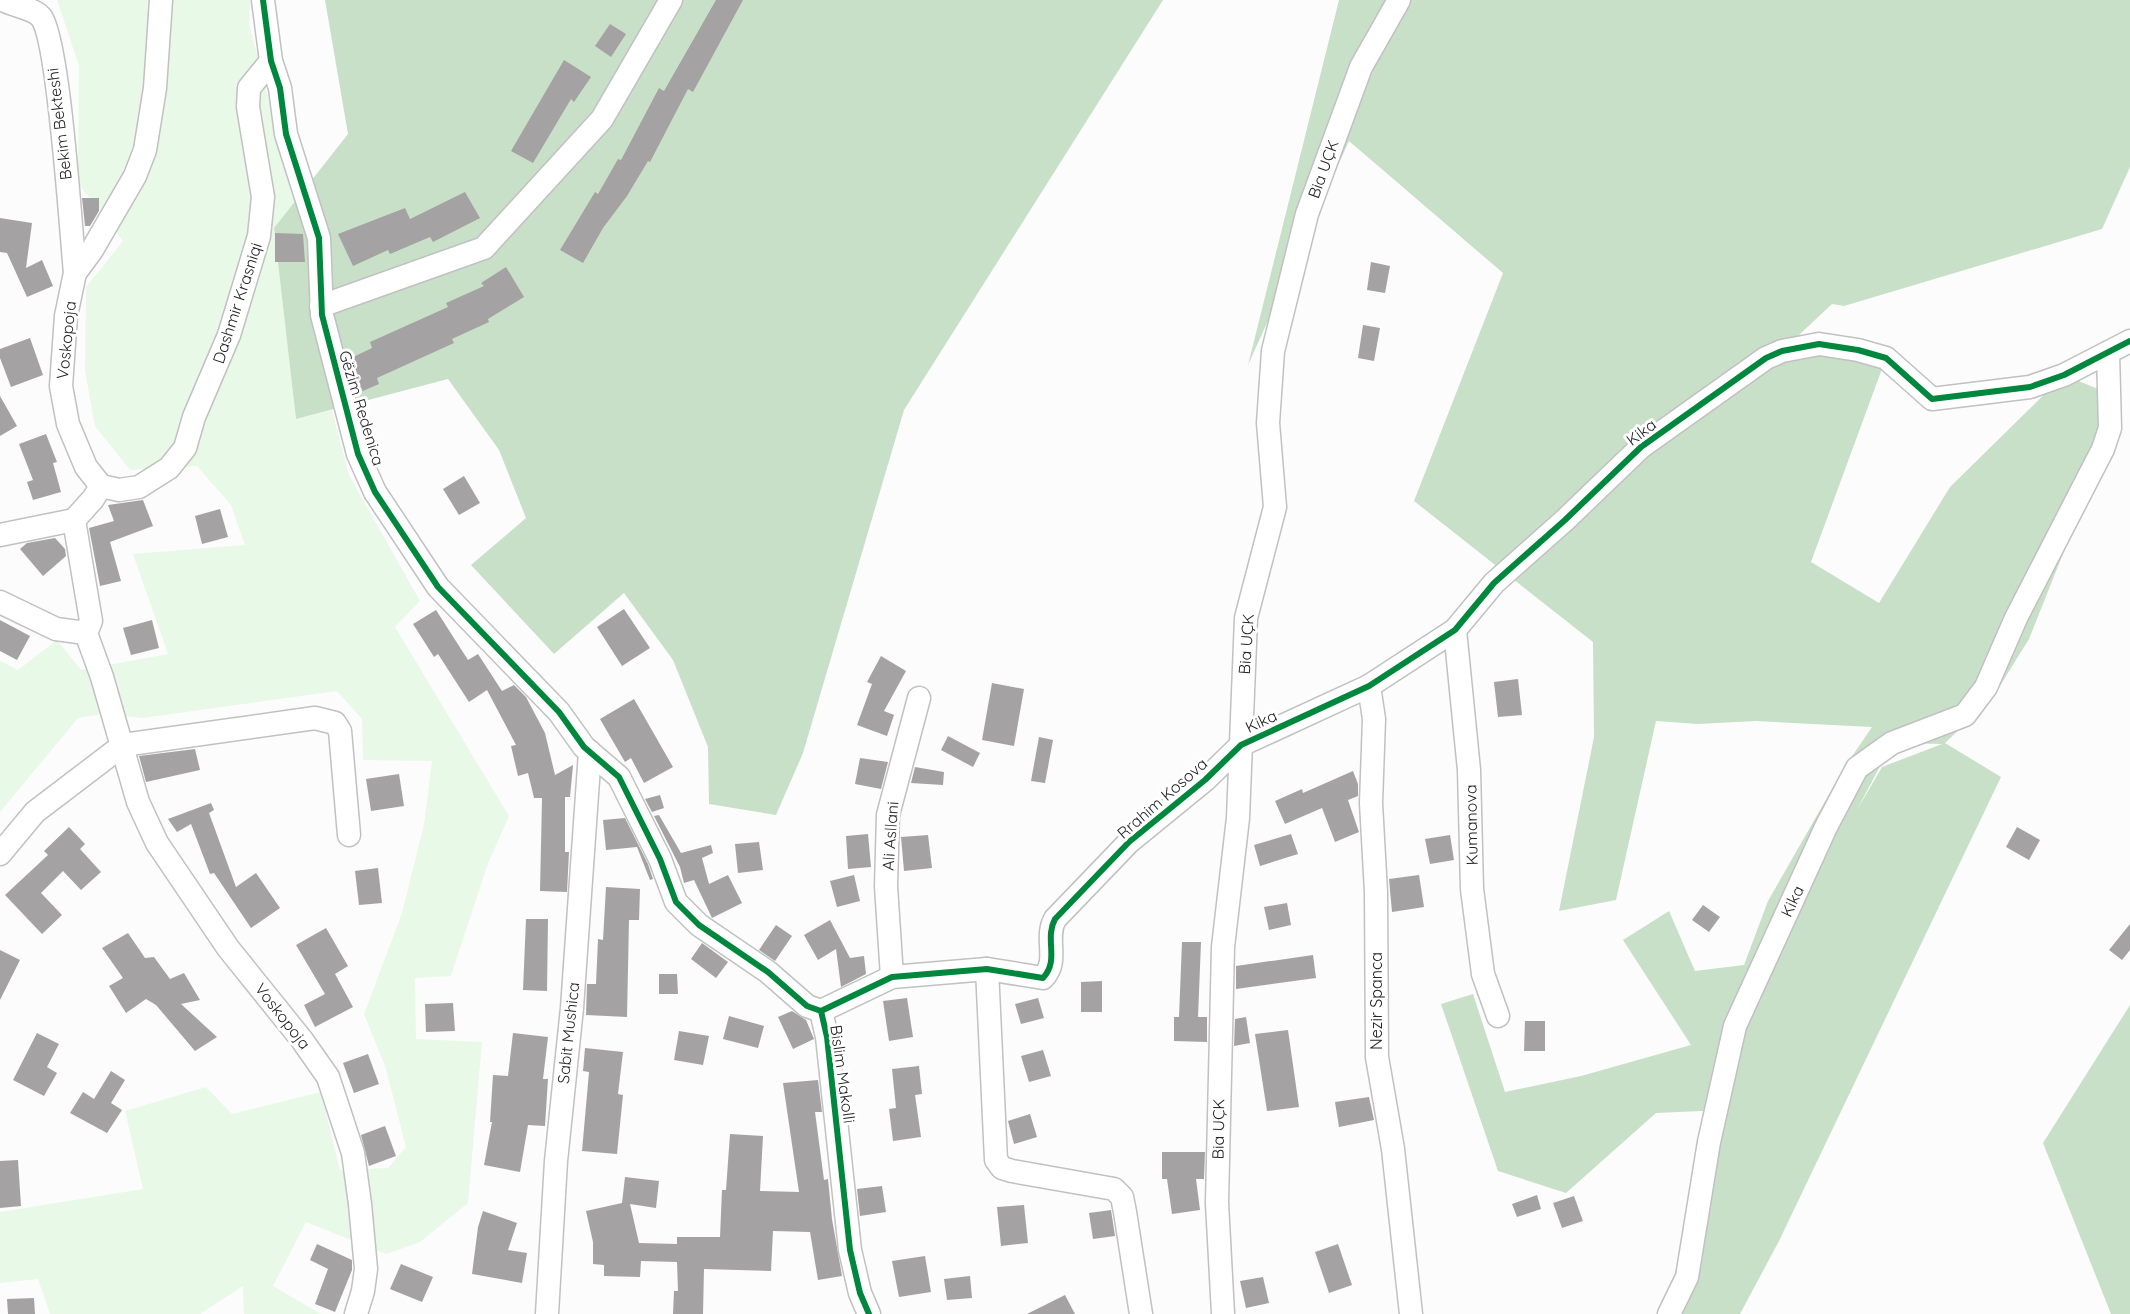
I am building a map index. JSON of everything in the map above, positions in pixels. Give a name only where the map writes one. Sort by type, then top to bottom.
[{"type":"street","name":"Bekim Bekteshi","points":[[3,0],[40,16],[45,26],[56,82],[75,273]]},
{"type":"street","name":"Voskopoja","points":[[101,486],[86,466],[68,424],[60,386],[66,315],[75,273],[92,250],[135,176],[145,150],[154,88],[161,0]]},
{"type":"street","name":"Gëzim Redenica","points":[[263,0],[271,61],[280,88],[286,134],[319,238],[321,306],[344,406],[358,454],[375,492],[438,587],[559,712],[590,752]]},
{"type":"street","points":[[321,306],[484,248],[602,119],[671,0]]},
{"type":"street","name":"Bia UÇK","points":[[1223,1314],[1217,1203],[1223,947],[1238,818],[1246,618],[1275,507],[1268,423],[1273,351],[1307,214],[1361,67],[1399,0]]},
{"type":"street","name":"Dashmir Krasniqi","points":[[101,486],[119,490],[139,487],[169,468],[185,448],[194,417],[229,335],[259,236],[263,197],[248,107],[249,88],[271,61]]},
{"type":"street","points":[[2108,353],[2130,341]]},
{"type":"street","name":"Kika","points":[[1241,745],[1369,686],[1455,630],[1494,583],[1565,520],[1641,447],[1766,358],[1782,351],[1819,344],[1886,358],[1932,399],[2030,387],[2064,375],[2108,353],[2110,428],[2103,449],[2016,618],[1986,687],[1965,716],[1892,743],[1857,768],[1826,827],[1735,1026],[1709,1142],[1687,1277],[1669,1314]]},
{"type":"street","points":[[0,535],[74,520],[93,500],[101,486]]},
{"type":"street","name":"Voskopoja","points":[[74,520],[91,621],[86,633],[123,745],[138,802],[157,843],[228,948],[302,1040],[328,1077],[353,1153],[360,1204],[366,1269],[363,1291],[356,1314]]},
{"type":"street","points":[[0,602],[56,629],[86,633]]},
{"type":"street","name":"Kumanova","points":[[1455,630],[1469,770],[1472,889],[1483,974],[1498,1016]]},
{"type":"street","name":"Nezir Spanca","points":[[1369,686],[1374,719],[1371,803],[1376,892],[1377,1058],[1393,1149],[1411,1314]]},
{"type":"street","name":"Ali Asllani","points":[[892,978],[886,886],[888,815],[919,698]]},
{"type":"street","points":[[0,854],[35,812],[123,745],[315,718],[335,723],[340,731],[350,835]]},
{"type":"street","name":"Rrahim Kosova","points":[[821,1011],[892,978],[987,969],[1043,978],[1053,961],[1050,930],[1055,919],[1129,842],[1205,780],[1241,745]]},
{"type":"street","name":"Bislim Makolli","points":[[590,752],[619,777],[660,859],[676,902],[699,925],[768,972],[807,1006],[821,1011],[827,1037],[850,1250],[860,1293],[869,1314]]},
{"type":"street","name":"Sabit Mushica","points":[[547,1314],[590,752]]},
{"type":"street","points":[[987,969],[996,1160],[1002,1168],[1012,1171],[1114,1189],[1122,1197],[1141,1314]]},
{"type":"green space","points":[[57,0],[250,0],[249,24],[295,201],[274,228],[296,419],[332,410],[349,475],[420,601],[395,627],[509,816],[487,866],[451,976],[415,978],[416,1039],[482,1042],[468,1203],[420,1242],[386,1254],[306,1222],[273,1286],[321,1314],[244,1314],[243,1286],[200,1314],[50,1314],[38,1279],[0,1283],[0,1212],[143,1189],[125,1111],[206,1087],[232,1114],[321,1092],[340,1170],[388,1168],[406,1147],[385,1066],[364,1014],[402,913],[424,824],[432,761],[363,760],[362,719],[337,691],[143,718],[102,714],[78,718],[0,812],[0,661],[18,670],[57,640],[81,670],[168,654],[133,554],[245,545],[231,505],[197,466],[130,470],[95,426],[85,371],[86,287],[123,241],[78,183],[79,66]]},
{"type":"green space","points":[[325,0],[1163,0],[904,410],[803,753],[776,815],[709,804],[708,747],[673,660],[624,593],[554,654],[471,565],[526,518],[499,450],[448,379],[296,419],[274,228],[348,134]]},
{"type":"green space","points":[[1339,0],[2130,0],[2130,167],[2102,229],[1844,306],[1832,304],[1783,350],[1886,358],[1811,562],[1879,603],[1950,487],[2064,375],[2103,391],[2102,456],[2029,639],[1993,697],[1945,743],[2001,777],[1779,1241],[1740,1314],[1674,1314],[1687,1277],[1701,1267],[1725,1110],[1656,1113],[1566,1193],[1498,1171],[1441,1004],[1473,994],[1505,1092],[1581,1076],[1691,1045],[1623,940],[1669,911],[1695,971],[1744,965],[1768,901],[1844,768],[1872,727],[1756,721],[1698,724],[1656,721],[1616,900],[1559,911],[1594,737],[1593,642],[1414,501],[1503,273],[1349,141],[1248,365]],"holes":[[[1892,743],[1942,744],[1882,767],[1857,810]]]},
{"type":"green space","points":[[2130,1005],[2130,1314],[2111,1314],[2043,1143]]},
{"type":"building","points":[[716,0],[743,0],[693,92],[688,89],[650,162],[648,161],[627,196],[603,228],[583,263],[560,250],[595,192],[598,194],[618,159],[621,160],[659,88],[664,91]]},
{"type":"building","points":[[610,24],[626,34],[611,57],[595,46]]},
{"type":"building","points":[[564,60],[591,77],[574,102],[571,99],[533,163],[511,151]]},
{"type":"building","points":[[465,192],[480,218],[433,242],[430,237],[390,254],[388,250],[353,266],[338,234],[405,208],[410,219]]},
{"type":"building","points":[[82,198],[99,198],[99,211],[90,226],[85,226]]},
{"type":"building","points":[[0,218],[32,223],[26,268],[42,260],[53,286],[27,297],[7,253],[0,252]]},
{"type":"building","points":[[275,233],[303,234],[305,262],[275,262]]},
{"type":"building","points":[[1371,262],[1390,266],[1385,293],[1367,290]]},
{"type":"building","points":[[506,267],[524,297],[488,319],[489,322],[452,339],[454,343],[377,378],[379,384],[356,394],[347,360],[372,348],[370,342],[448,307],[446,303],[484,286],[481,283]]},
{"type":"building","points":[[1363,325],[1380,328],[1374,361],[1358,358]]},
{"type":"building","points":[[30,338],[43,375],[11,387],[0,358],[0,349]]},
{"type":"building","points":[[0,396],[17,426],[0,436]]},
{"type":"building","points":[[46,434],[57,462],[53,463],[61,492],[33,500],[27,482],[33,480],[19,444]]},
{"type":"building","points":[[464,476],[480,503],[459,515],[443,489]]},
{"type":"building","points":[[143,500],[153,526],[110,542],[121,581],[100,586],[89,528],[114,521],[108,505]]},
{"type":"building","points":[[220,509],[228,537],[202,544],[195,516]]},
{"type":"building","points":[[55,538],[65,549],[66,556],[43,576],[20,549],[27,543]]},
{"type":"building","points":[[624,609],[650,648],[622,666],[597,627]]},
{"type":"building","points":[[436,610],[468,660],[478,654],[502,691],[514,685],[526,697],[545,733],[555,775],[573,765],[570,797],[565,797],[565,852],[569,852],[567,892],[540,891],[542,798],[534,798],[528,773],[518,776],[511,746],[516,745],[487,690],[469,702],[438,654],[434,657],[413,624]]},
{"type":"building","points":[[0,620],[30,636],[17,660],[0,651]]},
{"type":"building","points":[[152,620],[159,648],[131,655],[123,628]]},
{"type":"building","points":[[881,656],[906,671],[884,711],[894,715],[887,736],[857,725],[872,684],[867,682]]},
{"type":"building","points":[[1518,679],[1522,715],[1498,717],[1494,682]]},
{"type":"building","points":[[992,683],[1024,689],[1014,746],[982,740]]},
{"type":"building","points":[[634,699],[673,767],[644,783],[631,758],[625,762],[600,719]]},
{"type":"building","points":[[948,736],[980,753],[973,767],[941,750]]},
{"type":"building","points":[[1039,737],[1053,740],[1045,783],[1031,781]]},
{"type":"building","points":[[195,749],[200,770],[146,782],[139,756]]},
{"type":"building","points":[[860,758],[888,762],[881,789],[855,784]]},
{"type":"building","points":[[915,767],[944,772],[943,785],[911,783]]},
{"type":"building","points":[[1353,771],[1358,784],[1358,796],[1348,800],[1359,832],[1335,842],[1322,808],[1285,824],[1275,801],[1302,789],[1303,793]]},
{"type":"building","points":[[399,774],[404,806],[371,811],[366,779]]},
{"type":"building","points":[[660,795],[664,808],[652,812],[645,799]]},
{"type":"building","points":[[211,803],[214,810],[209,813],[236,887],[256,873],[280,908],[251,928],[214,873],[210,874],[191,824],[177,832],[168,819]]},
{"type":"building","points":[[659,815],[681,853],[711,845],[713,853],[702,858],[709,884],[728,875],[742,903],[712,918],[694,880],[684,883],[680,867],[654,816]]},
{"type":"building","points":[[625,818],[653,879],[650,880],[637,847],[606,850],[603,820]]},
{"type":"building","points":[[69,827],[85,844],[80,849],[101,872],[81,890],[63,871],[41,893],[62,915],[42,934],[5,895],[48,855],[44,851]]},
{"type":"building","points":[[2017,827],[2040,840],[2029,860],[2006,847]]},
{"type":"building","points":[[868,834],[871,867],[848,869],[846,836]]},
{"type":"building","points":[[1291,834],[1298,854],[1260,866],[1254,845]]},
{"type":"building","points":[[928,835],[932,868],[904,871],[901,837]]},
{"type":"building","points":[[1450,835],[1454,860],[1430,864],[1425,839]]},
{"type":"building","points":[[759,842],[763,870],[738,873],[735,844]]},
{"type":"building","points":[[378,868],[382,903],[359,905],[355,871]]},
{"type":"building","points":[[854,875],[860,901],[837,907],[830,881]]},
{"type":"building","points":[[1419,875],[1424,907],[1392,912],[1389,879]]},
{"type":"building","points":[[606,887],[640,889],[639,920],[629,920],[627,1017],[586,1015],[587,984],[596,984],[598,939],[603,940]]},
{"type":"building","points":[[1287,903],[1291,925],[1269,930],[1264,907]]},
{"type":"building","points":[[1703,905],[1720,917],[1709,932],[1692,920]]},
{"type":"building","points":[[526,919],[548,919],[547,991],[523,990]]},
{"type":"building","points":[[830,920],[850,958],[864,956],[866,974],[841,987],[836,949],[818,960],[804,935]]},
{"type":"building","points":[[2130,924],[2130,950],[2122,960],[2109,950]]},
{"type":"building","points":[[776,925],[792,936],[775,961],[759,950]]},
{"type":"building","points":[[326,928],[348,966],[335,974],[353,1007],[315,1027],[304,1005],[325,994],[296,945]]},
{"type":"building","points":[[128,933],[145,958],[154,957],[170,979],[184,973],[200,1000],[181,1004],[217,1037],[195,1051],[156,1005],[146,999],[126,1013],[109,986],[123,978],[102,948]]},
{"type":"building","points":[[1182,942],[1201,942],[1198,1017],[1207,1017],[1207,1042],[1174,1041],[1174,1017],[1179,1017]]},
{"type":"building","points":[[702,943],[728,962],[716,978],[691,959]]},
{"type":"building","points":[[0,950],[20,960],[0,1000]]},
{"type":"building","points":[[1313,955],[1316,978],[1236,989],[1236,966]]},
{"type":"building","points":[[659,974],[677,974],[678,994],[659,994]]},
{"type":"building","points":[[1102,981],[1102,1012],[1081,1012],[1081,982]]},
{"type":"building","points":[[907,998],[913,1037],[889,1041],[883,1001]]},
{"type":"building","points":[[1038,998],[1044,1018],[1021,1024],[1015,1004]]},
{"type":"building","points":[[453,1003],[455,1031],[426,1032],[425,1004]]},
{"type":"building","points":[[792,1011],[806,1020],[814,1039],[793,1049],[778,1017]]},
{"type":"building","points":[[729,1016],[764,1026],[758,1048],[723,1039]]},
{"type":"building","points":[[1246,1017],[1250,1043],[1234,1046],[1235,1019]]},
{"type":"building","points":[[1525,1021],[1545,1021],[1545,1051],[1524,1051]]},
{"type":"building","points":[[1288,1030],[1299,1107],[1267,1111],[1255,1034]]},
{"type":"building","points":[[679,1031],[709,1036],[703,1065],[674,1060]]},
{"type":"building","points":[[37,1033],[59,1044],[47,1067],[57,1073],[44,1096],[13,1080]]},
{"type":"building","points":[[513,1033],[548,1037],[543,1079],[548,1079],[545,1126],[528,1125],[520,1172],[484,1165],[492,1122],[490,1122],[493,1075],[508,1076]]},
{"type":"building","points":[[585,1048],[623,1052],[618,1094],[623,1095],[617,1154],[582,1151],[589,1072],[583,1071]]},
{"type":"building","points":[[1043,1050],[1051,1076],[1029,1082],[1021,1056]]},
{"type":"building","points":[[368,1054],[379,1084],[354,1093],[343,1063]]},
{"type":"building","points":[[919,1066],[922,1094],[915,1095],[921,1137],[893,1141],[889,1109],[896,1108],[892,1069]]},
{"type":"building","points":[[111,1071],[125,1080],[111,1103],[122,1110],[107,1133],[70,1113],[83,1092],[94,1099]]},
{"type":"building","points":[[818,1080],[822,1112],[815,1112],[824,1180],[828,1179],[842,1276],[818,1280],[810,1232],[773,1231],[771,1271],[704,1269],[703,1314],[673,1314],[674,1291],[678,1291],[677,1262],[641,1261],[640,1277],[604,1276],[604,1265],[593,1264],[593,1242],[586,1211],[622,1203],[625,1177],[659,1181],[656,1208],[630,1204],[639,1243],[677,1244],[677,1237],[720,1237],[722,1190],[726,1190],[730,1134],[763,1136],[760,1191],[799,1192],[783,1083]]},
{"type":"building","points":[[1369,1097],[1374,1120],[1339,1127],[1335,1102]]},
{"type":"building","points":[[1030,1114],[1037,1137],[1014,1144],[1008,1121]]},
{"type":"building","points":[[385,1126],[396,1156],[369,1166],[361,1135]]},
{"type":"building","points":[[1162,1152],[1205,1152],[1204,1179],[1196,1179],[1200,1210],[1172,1214],[1167,1179],[1162,1179]]},
{"type":"building","points":[[18,1160],[21,1206],[0,1208],[0,1161]]},
{"type":"building","points":[[882,1186],[886,1212],[860,1216],[857,1189]]},
{"type":"building","points":[[1537,1195],[1541,1209],[1517,1217],[1512,1204]]},
{"type":"building","points":[[1574,1196],[1583,1221],[1562,1228],[1553,1203]]},
{"type":"building","points":[[1024,1205],[1028,1243],[1001,1246],[997,1207]]},
{"type":"building","points":[[1111,1210],[1115,1236],[1093,1239],[1089,1213]]},
{"type":"building","points":[[483,1211],[517,1223],[508,1250],[527,1253],[522,1283],[472,1274],[478,1227]]},
{"type":"building","points":[[317,1244],[352,1260],[352,1270],[335,1312],[315,1304],[328,1269],[310,1260]]},
{"type":"building","points":[[1338,1244],[1352,1285],[1329,1293],[1315,1252]]},
{"type":"building","points":[[925,1256],[931,1292],[899,1297],[892,1261]]},
{"type":"building","points":[[401,1264],[433,1277],[422,1302],[390,1289]]},
{"type":"building","points":[[970,1276],[972,1298],[947,1300],[944,1279]]},
{"type":"building","points":[[1263,1277],[1269,1303],[1246,1308],[1240,1281]]},
{"type":"building","points":[[1065,1295],[1075,1314],[1027,1314]]},
{"type":"building","points":[[34,1298],[35,1314],[8,1314],[7,1299]]},
{"type":"cycle path","points":[[263,0],[271,61],[280,88],[286,134],[319,238],[322,315],[358,454],[375,492],[438,587],[559,712],[584,747],[619,777],[660,859],[676,902],[699,925],[768,972],[807,1006],[821,1011],[827,1037],[850,1250],[860,1293],[869,1314]]},
{"type":"cycle path","points":[[821,1011],[892,977],[987,969],[1043,978],[1050,964],[1051,934],[1055,919],[1129,842],[1205,780],[1241,745],[1369,686],[1455,630],[1494,583],[1565,520],[1641,447],[1766,358],[1782,351],[1819,344],[1858,350],[1886,358],[1932,399],[2030,387],[2064,375],[2130,341]]}]
